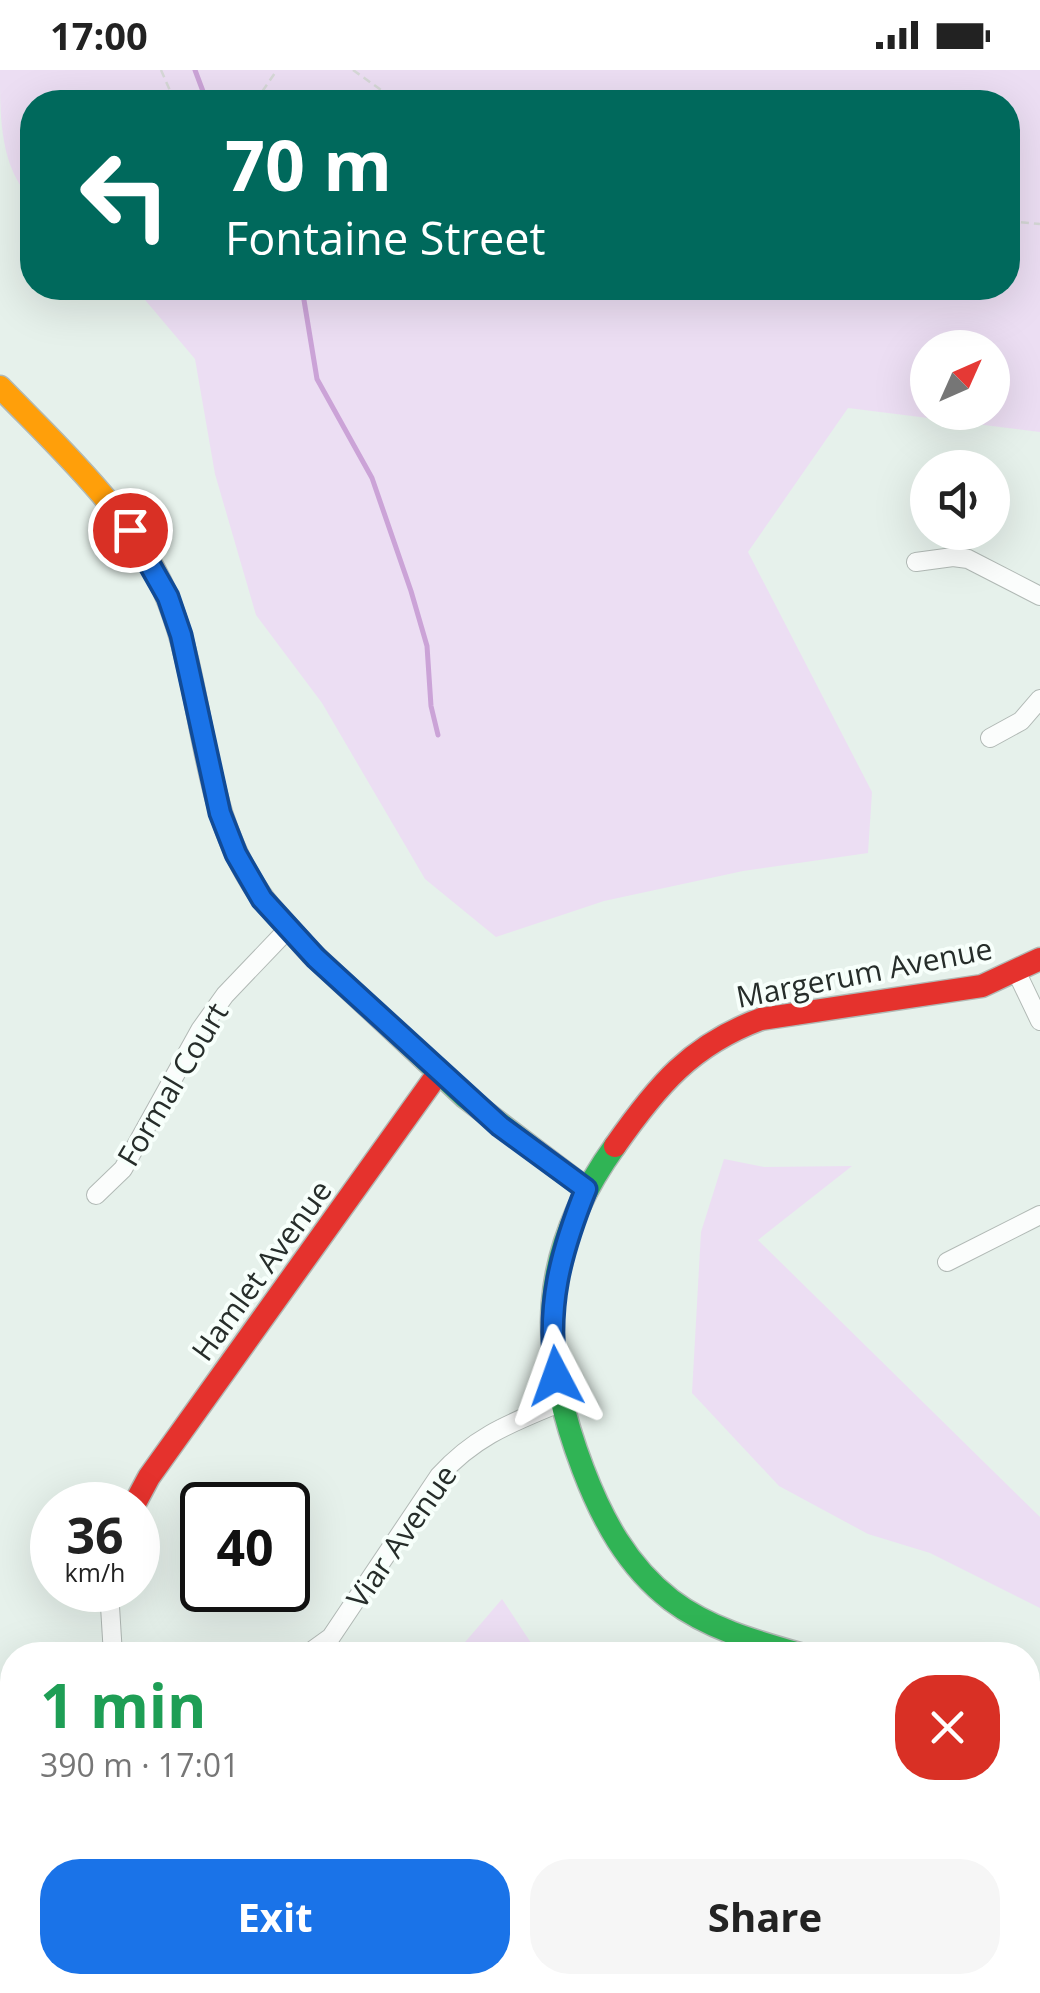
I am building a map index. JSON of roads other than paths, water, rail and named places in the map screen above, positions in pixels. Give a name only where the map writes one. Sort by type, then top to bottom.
[{"type":"street","points":[[0,387],[107,501],[130,530],[168,597],[181,635],[220,813],[236,854],[262,899],[288,929],[439,1072],[500,1126],[586,1189]]},
{"type":"street","points":[[916,562],[968,559],[1040,596]]},
{"type":"street","points":[[990,738],[1020,720],[1040,700]]},
{"type":"street","name":"Formal Court","points":[[96,1195],[123,1169],[200,1030],[226,995],[288,929]]},
{"type":"street","name":"Margerum Avenue","points":[[756,1642],[702,1620],[668,1599],[620,1548],[594,1499],[559,1403],[552,1350],[553,1296],[564,1245],[586,1189],[652,1092],[694,1050],[730,1029],[761,1019],[982,986],[1040,959]]},
{"type":"street","points":[[1016,971],[1040,1021]]},
{"type":"street","name":"Hamlet Avenue","points":[[146,1482],[439,1072]]},
{"type":"street","points":[[947,1262],[1040,1215]]},
{"type":"street","name":"Viar Avenue","points":[[323,1642],[460,1452],[503,1426],[559,1403]]},
{"type":"street","points":[[110,1612],[112,1642]]},
{"type":"waterway","points":[[195,70],[202,90]]},
{"type":"waterway","points":[[304,300],[317,379],[372,478],[411,591],[427,646],[431,706],[438,735]]}]
